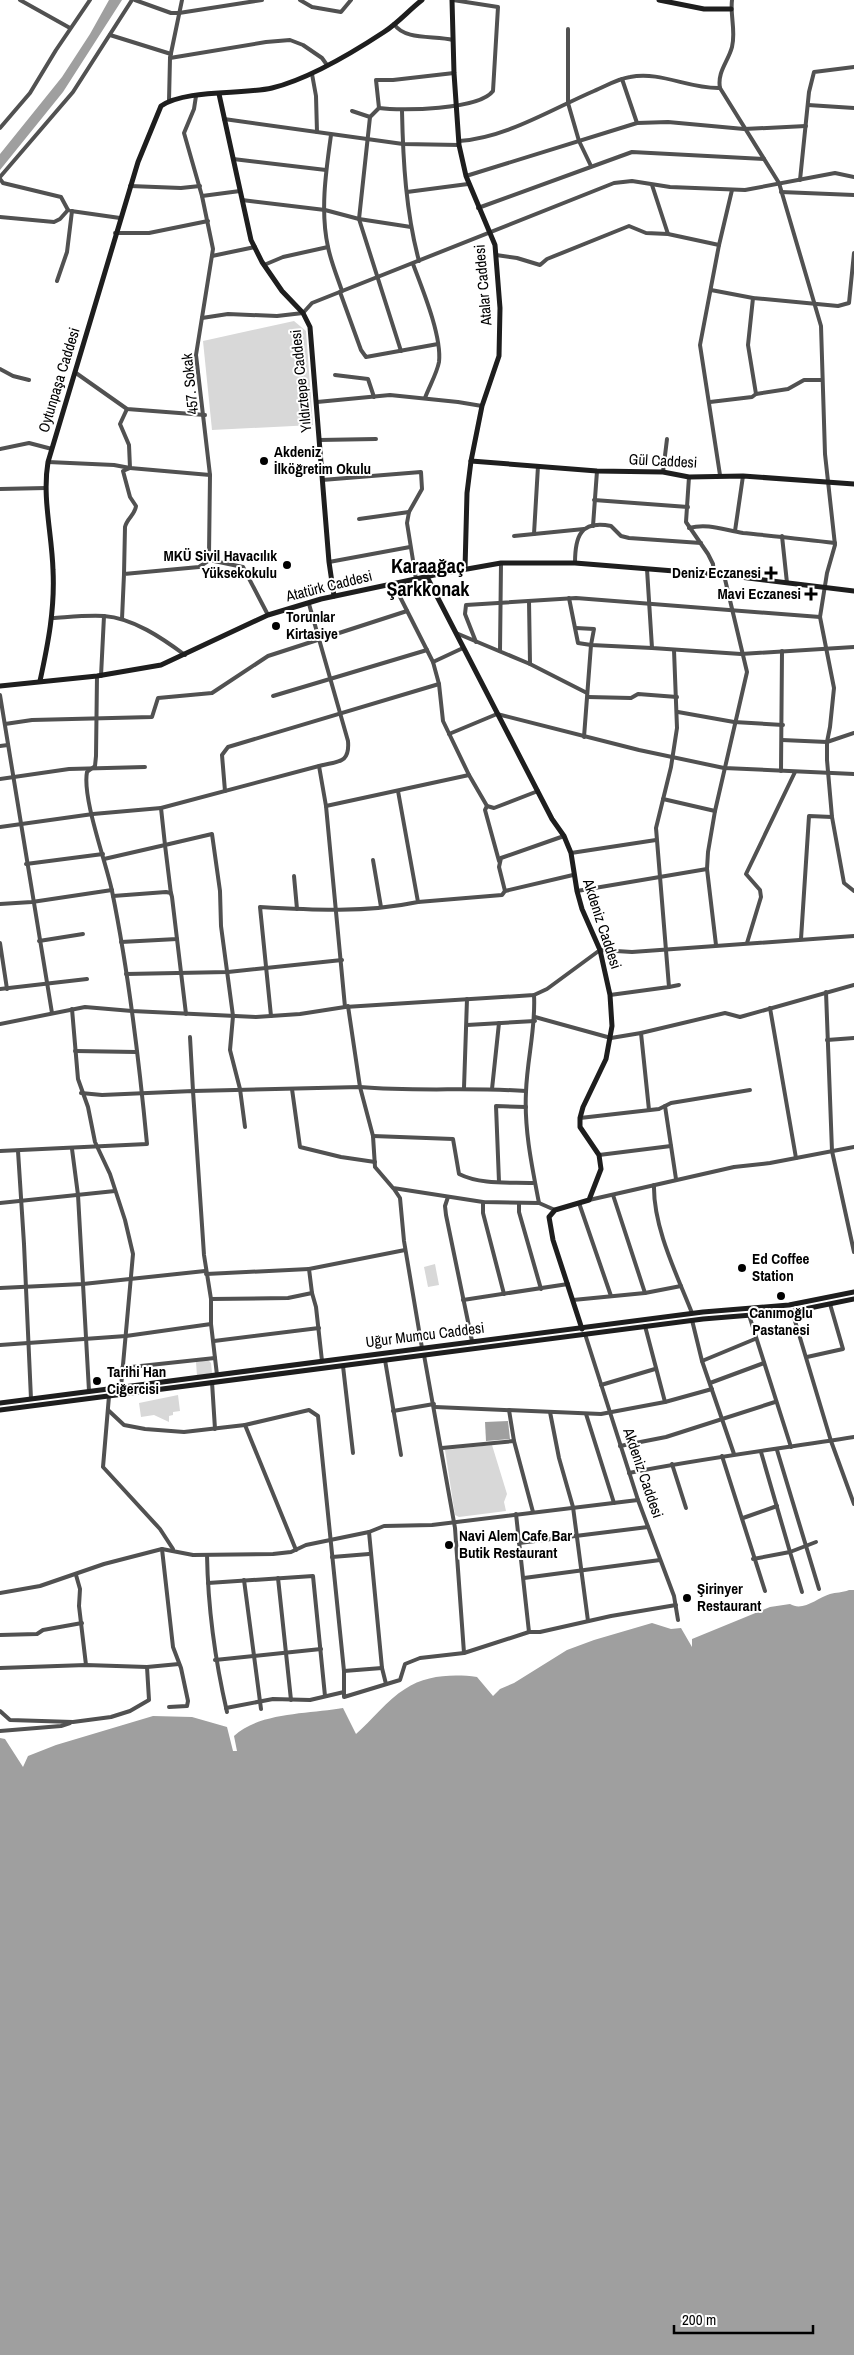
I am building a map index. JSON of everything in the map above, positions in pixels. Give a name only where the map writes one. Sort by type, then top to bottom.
[{"type":"street","points":[[20,0],[70,28]]},
{"type":"street","points":[[30,6],[34,0]]},
{"type":"street","points":[[0,128],[30,93],[70,28],[90,0]]},
{"type":"street","points":[[57,281],[67,252],[70,211],[61,197],[3,183],[0,178],[73,92],[133,0],[171,13],[179,13],[262,0]]},
{"type":"street","points":[[182,0],[170,56],[169,101],[196,96],[271,88],[296,82],[394,24],[422,0]]},
{"type":"street","points":[[300,0],[312,7],[341,12],[351,0]]},
{"type":"street","points":[[379,108],[402,111],[457,106],[488,96],[493,91],[498,7],[453,0]]},
{"type":"street","name":"Atalar Caddesi","points":[[453,0],[454,73],[459,143],[468,184],[495,245],[500,308],[499,356],[482,406],[466,493],[465,569]]},
{"type":"street","points":[[659,0],[704,9],[731,9]]},
{"type":"street","points":[[732,0],[731,9],[734,26],[732,47],[720,76],[720,88],[779,183],[820,326],[827,483],[835,543],[820,617],[834,688],[827,742],[828,774],[832,817],[844,883],[854,890]]},
{"type":"street","points":[[394,24],[398,30],[407,34],[453,40]]},
{"type":"street","points":[[568,29],[568,103],[579,141],[591,166]]},
{"type":"street","points":[[110,35],[170,56],[290,40],[303,45],[322,58],[327,65]]},
{"type":"street","points":[[800,180],[808,105],[814,72],[854,67]]},
{"type":"street","points":[[379,108],[376,80],[393,80],[454,73]]},
{"type":"street","points":[[312,74],[317,132]]},
{"type":"street","points":[[224,119],[402,144],[459,143],[489,135],[533,119],[622,79],[649,75],[686,84],[720,88]]},
{"type":"street","points":[[622,79],[637,123]]},
{"type":"street","name":"Yıldıztepe Caddesi","points":[[219,94],[242,200],[255,248],[282,291],[303,313],[310,327],[328,562],[334,596]]},
{"type":"street","name":"457. Sokak","points":[[196,96],[193,113],[184,133],[208,221],[212,256],[196,355],[205,415],[210,475],[211,559]]},
{"type":"street","name":"Oytunpaşa Caddesi","points":[[40,681],[52,618],[53,570],[46,488],[48,462],[130,186],[155,117],[161,106],[169,101]]},
{"type":"street","points":[[808,105],[854,108]]},
{"type":"street","points":[[379,108],[370,117],[359,219],[401,350]]},
{"type":"street","points":[[352,111],[370,117]]},
{"type":"street","points":[[402,111],[402,144],[407,192],[411,227],[419,261]]},
{"type":"street","points":[[466,176],[637,123],[668,122],[744,129],[806,126]]},
{"type":"street","points":[[331,135],[326,170],[325,210],[328,247],[361,350],[366,357],[438,344]]},
{"type":"street","points":[[478,208],[632,152],[764,159]]},
{"type":"street","points":[[233,159],[326,170]]},
{"type":"street","points":[[202,318],[228,314],[285,316],[303,313],[312,303],[614,183],[632,181],[652,185],[745,190],[835,173],[854,177]]},
{"type":"street","points":[[407,192],[468,184]]},
{"type":"street","points":[[652,185],[668,234]]},
{"type":"street","points":[[130,186],[181,188],[200,186]]},
{"type":"street","points":[[720,475],[700,345],[719,245],[732,190]]},
{"type":"street","points":[[202,196],[240,191]]},
{"type":"street","points":[[781,192],[854,196]]},
{"type":"street","points":[[242,200],[325,210],[359,219],[411,227]]},
{"type":"street","points":[[0,216],[54,222],[70,211],[120,218]]},
{"type":"street","points":[[115,233],[149,233],[208,221]]},
{"type":"street","points":[[496,254],[540,265],[547,259],[627,227],[633,227],[646,233],[668,234],[719,245]]},
{"type":"street","points":[[264,265],[283,257],[328,247]]},
{"type":"street","points":[[212,256],[255,248]]},
{"type":"street","points":[[711,290],[753,298],[814,302],[838,306],[850,303],[854,253]]},
{"type":"street","points":[[413,264],[425,296],[438,344],[439,362],[425,398]]},
{"type":"street","points":[[753,298],[748,345],[756,394]]},
{"type":"street","points":[[0,370],[29,380]]},
{"type":"street","points":[[76,373],[127,409],[205,415]]},
{"type":"street","points":[[335,375],[368,379],[374,397]]},
{"type":"street","points":[[710,402],[752,397],[756,394],[788,389],[804,380],[822,380]]},
{"type":"street","points":[[317,402],[390,395],[482,406]]},
{"type":"street","points":[[127,409],[120,424],[129,445],[130,468]]},
{"type":"street","points":[[663,472],[667,439]]},
{"type":"street","points":[[319,440],[376,440]]},
{"type":"street","points":[[0,449],[29,443],[52,449]]},
{"type":"street","name":"Gül Caddesi","points":[[471,461],[597,471],[663,472],[689,477],[720,475],[854,484]]},
{"type":"street","points":[[48,462],[114,465],[210,475]]},
{"type":"street","points":[[534,534],[538,466]]},
{"type":"street","points":[[122,620],[125,527],[127,520],[135,513],[136,506],[130,497],[123,471],[130,468]]},
{"type":"street","points":[[593,526],[597,471]]},
{"type":"street","points":[[321,480],[421,472],[422,489],[409,512],[407,523],[416,579]]},
{"type":"street","points":[[735,531],[743,476]]},
{"type":"street","points":[[689,477],[686,522],[713,564],[714,575]]},
{"type":"street","points":[[0,489],[46,488]]},
{"type":"street","points":[[594,500],[688,507]]},
{"type":"street","points":[[359,519],[409,512]]},
{"type":"street","points":[[514,536],[584,529],[593,526],[611,526],[621,536],[629,538],[701,543]]},
{"type":"street","points":[[689,528],[698,526],[835,543]]},
{"type":"street","points":[[575,563],[575,545],[578,535],[584,529]]},
{"type":"street","points":[[782,536],[787,583]]},
{"type":"street","points":[[328,562],[410,547]]},
{"type":"street","points":[[124,574],[199,567],[211,559],[243,567],[268,615]]},
{"type":"street","points":[[500,651],[501,563]]},
{"type":"street","name":"Atatürk Caddesi","points":[[0,686],[99,676],[161,665],[268,615],[334,596],[427,576],[501,563],[575,563],[724,575],[854,590]]},
{"type":"street","points":[[647,570],[652,648]]},
{"type":"street","points":[[716,945],[707,869],[715,811],[747,672],[741,654],[724,575]]},
{"type":"street","name":"Akdeniz Caddesi","points":[[427,576],[552,819],[564,836],[571,853],[573,875],[582,910],[600,950],[610,995],[612,1026],[606,1059],[582,1107],[580,1118]]},
{"type":"street","points":[[393,583],[433,662],[439,684],[443,721],[469,775],[487,806],[494,808],[538,791]]},
{"type":"street","points":[[476,642],[465,614],[465,606],[569,598],[820,617]]},
{"type":"street","points":[[569,598],[578,643],[741,654],[854,647]]},
{"type":"street","points":[[529,601],[530,664]]},
{"type":"street","points":[[0,827],[19,822],[161,808],[344,760],[348,755],[348,741],[309,604]]},
{"type":"street","points":[[5,724],[25,720],[152,717],[158,698],[212,693],[268,656],[303,644],[320,641],[408,611]]},
{"type":"street","points":[[0,1151],[98,1148],[147,1144],[132,1011],[121,942],[112,890],[102,854],[86,777],[95,766],[96,718],[104,616]]},
{"type":"street","points":[[52,618],[104,616],[122,620],[164,639],[185,655]]},
{"type":"street","points":[[576,628],[594,629],[591,645],[584,737]]},
{"type":"street","points":[[456,633],[530,664],[588,695],[631,698],[638,694],[677,697]]},
{"type":"street","points":[[433,662],[463,648]]},
{"type":"street","points":[[274,696],[427,650]]},
{"type":"street","points":[[669,987],[656,828],[673,757],[678,712],[674,650]]},
{"type":"street","points":[[781,772],[782,651]]},
{"type":"street","points":[[225,791],[222,755],[226,748],[439,684]]},
{"type":"street","points":[[0,695],[32,902],[52,1013]]},
{"type":"street","points":[[678,712],[734,722],[782,725]]},
{"type":"street","points":[[449,734],[497,714],[584,737],[724,768],[854,774]]},
{"type":"street","points":[[782,740],[827,742],[854,733]]},
{"type":"street","points":[[0,746],[8,746]]},
{"type":"street","points":[[319,766],[326,806],[335,911],[347,1006],[360,1087],[373,1136],[377,1171],[394,1188],[400,1198],[405,1250],[422,1348]]},
{"type":"street","points":[[0,779],[69,769],[145,767]]},
{"type":"street","points":[[747,943],[761,897],[760,890],[746,874],[796,772]]},
{"type":"street","points":[[326,806],[469,775]]},
{"type":"street","points":[[398,791],[418,902]]},
{"type":"street","points":[[663,799],[715,811]]},
{"type":"street","points":[[487,806],[485,810],[506,891]]},
{"type":"street","points":[[161,808],[186,1014]]},
{"type":"street","points":[[801,939],[809,816],[832,817]]},
{"type":"street","points":[[104,860],[212,834],[233,1016],[230,1050],[240,1089],[245,1127]]},
{"type":"street","points":[[499,862],[506,855],[564,836]]},
{"type":"street","points":[[571,853],[656,840]]},
{"type":"street","points":[[26,864],[102,854]]},
{"type":"street","points":[[374,860],[380,907]]},
{"type":"street","points":[[577,891],[707,869]]},
{"type":"street","points":[[271,1016],[260,907],[335,911],[502,895],[506,891],[573,875]]},
{"type":"street","points":[[294,876],[297,909]]},
{"type":"street","points":[[0,904],[32,902],[112,890]]},
{"type":"street","points":[[113,896],[166,892],[172,894]]},
{"type":"street","points":[[39,941],[82,934]]},
{"type":"street","points":[[0,1024],[85,1007],[186,1014],[271,1016],[300,1014],[347,1006],[534,995],[558,982],[600,950],[632,952],[854,936]]},
{"type":"street","points":[[121,942],[177,939]]},
{"type":"street","points":[[0,943],[7,989]]},
{"type":"street","points":[[126,974],[228,972],[342,960]]},
{"type":"street","points":[[0,989],[46,982],[87,979]]},
{"type":"street","points":[[610,995],[679,985]]},
{"type":"street","points":[[467,1025],[535,1019],[610,1038],[641,1033],[726,1013],[740,1017],[854,985]]},
{"type":"street","points":[[826,992],[832,1151],[854,1252]]},
{"type":"street","points":[[534,995],[535,1019],[526,1091],[526,1107],[533,1183],[539,1203]]},
{"type":"street","points":[[464,1088],[467,999]]},
{"type":"street","points":[[770,1008],[796,1158]]},
{"type":"street","points":[[72,1009],[81,1093],[88,1107],[98,1148],[110,1174],[133,1254],[129,1279],[121,1394]]},
{"type":"street","points":[[492,1089],[499,1023]]},
{"type":"street","points":[[641,1033],[649,1110]]},
{"type":"street","points":[[190,1037],[206,1273],[211,1299],[217,1375]]},
{"type":"street","points":[[827,1040],[854,1038]]},
{"type":"street","points":[[76,1051],[136,1052]]},
{"type":"street","points":[[81,1093],[102,1095],[240,1089],[292,1090],[360,1087],[385,1089],[464,1088],[526,1091]]},
{"type":"street","points":[[292,1090],[300,1147],[341,1157],[375,1162]]},
{"type":"street","points":[[589,1200],[601,1169],[599,1156],[580,1127],[580,1118],[649,1110],[672,1103],[750,1090]]},
{"type":"street","points":[[499,1182],[496,1106],[526,1107]]},
{"type":"street","points":[[665,1106],[676,1179]]},
{"type":"street","points":[[373,1136],[453,1139],[459,1174],[466,1178],[499,1182],[533,1183]]},
{"type":"street","points":[[599,1156],[671,1146]]},
{"type":"street","points":[[585,1334],[581,1328],[549,1225],[549,1217],[555,1210],[676,1179],[734,1167],[854,1147]]},
{"type":"street","points":[[72,1149],[78,1195],[89,1392]]},
{"type":"street","points":[[18,1151],[31,1399]]},
{"type":"street","points":[[654,1185],[654,1208],[692,1313]]},
{"type":"street","points":[[394,1188],[483,1202],[539,1203],[555,1210]]},
{"type":"street","points":[[0,1203],[115,1191]]},
{"type":"street","points":[[613,1195],[645,1293]]},
{"type":"street","points":[[448,1197],[445,1206],[446,1215],[472,1342]]},
{"type":"street","points":[[483,1202],[483,1213],[504,1294]]},
{"type":"street","points":[[519,1203],[519,1212],[541,1289]]},
{"type":"street","points":[[579,1203],[611,1296]]},
{"type":"street","points":[[0,1288],[82,1284],[206,1273],[309,1269],[405,1250]]},
{"type":"street","points":[[309,1269],[319,1328],[322,1361]]},
{"type":"street","points":[[463,1300],[568,1284]]},
{"type":"street","points":[[573,1300],[645,1293],[682,1286]]},
{"type":"street","name":"Uğur Mumcu Caddesi","points":[[0,1403],[692,1313],[789,1305],[854,1292]]},
{"type":"street","points":[[211,1299],[288,1298],[312,1293]]},
{"type":"street","name":"Uğur Mumcu Caddesi","points":[[0,1410],[692,1320],[792,1311],[854,1299]]},
{"type":"street","points":[[807,1357],[843,1349],[830,1304]]},
{"type":"street","points":[[748,1308],[755,1339],[791,1447]]},
{"type":"street","points":[[792,1311],[831,1441],[854,1504]]},
{"type":"street","points":[[692,1320],[702,1361],[734,1454]]},
{"type":"street","points":[[0,1345],[126,1336],[212,1324]]},
{"type":"street","points":[[645,1326],[665,1402]]},
{"type":"street","points":[[214,1341],[319,1328]]},
{"type":"street","name":"Akdeniz Caddesi","points":[[585,1334],[638,1500],[676,1604],[678,1620]]},
{"type":"street","points":[[702,1361],[755,1339]]},
{"type":"street","points":[[424,1355],[442,1448],[458,1550],[460,1622],[464,1653]]},
{"type":"street","points":[[122,1368],[215,1358]]},
{"type":"street","points":[[385,1360],[401,1455]]},
{"type":"street","points":[[710,1383],[764,1363]]},
{"type":"street","points":[[343,1366],[353,1453]]},
{"type":"street","points":[[601,1385],[655,1369]]},
{"type":"street","points":[[212,1382],[215,1428]]},
{"type":"street","points":[[108,1389],[103,1467],[160,1529],[173,1549]]},
{"type":"street","points":[[393,1411],[434,1406],[586,1414],[610,1413],[665,1402],[712,1389]]},
{"type":"street","points":[[620,1446],[666,1437],[775,1402]]},
{"type":"street","points":[[108,1410],[124,1424],[145,1429],[184,1432],[245,1425],[309,1410],[317,1414],[344,1672],[344,1698],[400,1680],[405,1664],[420,1658],[464,1653],[529,1632],[540,1632],[588,1620],[676,1604]]},
{"type":"street","points":[[509,1410],[514,1441],[533,1512]]},
{"type":"street","points":[[550,1412],[559,1458],[574,1507],[579,1535],[588,1620]]},
{"type":"street","points":[[586,1414],[614,1503]]},
{"type":"street","points":[[245,1425],[296,1550]]},
{"type":"street","points":[[629,1473],[734,1454],[777,1450],[854,1437]]},
{"type":"street","points":[[442,1448],[514,1441]]},
{"type":"street","points":[[777,1450],[804,1546],[819,1589]]},
{"type":"street","points":[[761,1452],[802,1592]]},
{"type":"street","points":[[722,1456],[743,1518],[753,1559],[765,1591]]},
{"type":"street","points":[[672,1464],[686,1508]]},
{"type":"street","points":[[0,1593],[40,1586],[104,1564],[162,1549],[173,1549],[193,1555],[273,1554],[368,1532],[384,1526],[413,1526],[453,1522],[638,1500]]},
{"type":"street","points":[[743,1518],[777,1506]]},
{"type":"street","points":[[516,1514],[529,1632]]},
{"type":"street","points":[[519,1543],[648,1527]]},
{"type":"street","points":[[368,1532],[382,1668],[386,1684]]},
{"type":"street","points":[[753,1559],[790,1552],[816,1542]]},
{"type":"street","points":[[162,1549],[171,1630],[187,1706],[169,1707]]},
{"type":"street","points":[[332,1557],[370,1554]]},
{"type":"street","points":[[207,1555],[215,1660],[227,1710],[260,1701],[310,1700],[344,1692]]},
{"type":"street","points":[[524,1578],[660,1560]]},
{"type":"street","points":[[76,1575],[80,1589],[86,1665]]},
{"type":"street","points":[[208,1583],[313,1576],[325,1696]]},
{"type":"street","points":[[278,1578],[291,1700]]},
{"type":"street","points":[[244,1580],[261,1708]]},
{"type":"street","points":[[0,1636],[38,1634],[43,1630],[82,1623]]},
{"type":"street","points":[[215,1660],[321,1649]]},
{"type":"street","points":[[0,1668],[179,1664]]},
{"type":"street","points":[[0,1711],[10,1720],[72,1722],[111,1717],[130,1711],[149,1700],[147,1666]]},
{"type":"street","points":[[344,1672],[382,1668]]},
{"type":"street","points":[[0,1731],[61,1726],[72,1722]]},
{"type":"shaded area","points":[[109,0],[122,0],[63,92],[0,170],[0,154],[62,77]]},
{"type":"shaded area","points":[[294,321],[306,331],[313,425],[212,430],[203,341]]},
{"type":"shaded area","points":[[435,1264],[439,1285],[428,1287],[424,1267]]},
{"type":"shaded area","points":[[208,1360],[211,1363],[212,1373],[197,1376],[196,1362]]},
{"type":"shaded area","points":[[178,1395],[180,1411],[173,1412],[173,1415],[169,1416],[169,1422],[154,1415],[141,1417],[139,1403]]},
{"type":"shaded area","points":[[508,1421],[510,1439],[486,1441],[485,1422]]},
{"type":"shaded area","points":[[492,1445],[507,1494],[504,1502],[506,1511],[459,1517],[455,1515],[445,1450]]},
{"type":"shaded area","points":[[854,1590],[854,2355],[0,2355],[0,1738],[5,1739],[23,1767],[28,1756],[56,1745],[153,1716],[192,1717],[227,1727],[233,1751],[237,1751],[234,1736],[245,1728],[257,1722],[286,1715],[343,1708],[356,1734],[399,1693],[413,1684],[431,1678],[449,1676],[477,1677],[493,1696],[500,1689],[514,1683],[567,1650],[594,1640],[652,1623],[671,1629],[681,1628],[692,1647],[692,1639],[770,1607],[790,1604],[795,1606],[805,1605],[830,1594]]},
{"type":"place","name":"Akdeniz İlköğretim Okulu","points":[[264,461]]},
{"type":"place","name":"MKÜ Sivil Havacılık Yüksekokulu","points":[[287,565]]},
{"type":"place","name":"Deniz Eczanesi","points":[[771,573]]},
{"type":"place","name":"Mavi Eczanesi","points":[[811,594]]},
{"type":"place","name":"Torunlar Kirtasiye","points":[[276,626]]},
{"type":"place","name":"Ed Coffee Station","points":[[742,1268]]},
{"type":"place","name":"Canımoğlu Pastanesi","points":[[781,1296]]},
{"type":"place","name":"Tarihi Han Ciğercisi","points":[[97,1381]]},
{"type":"place","name":"Navi Alem Cafe Bar Butik Restaurant","points":[[449,1545]]},
{"type":"place","name":"Şirinyer Restaurant","points":[[687,1598]]},
{"type":"district","name":"Karaağaç Şarkkonak","points":[[428,578]]}]
